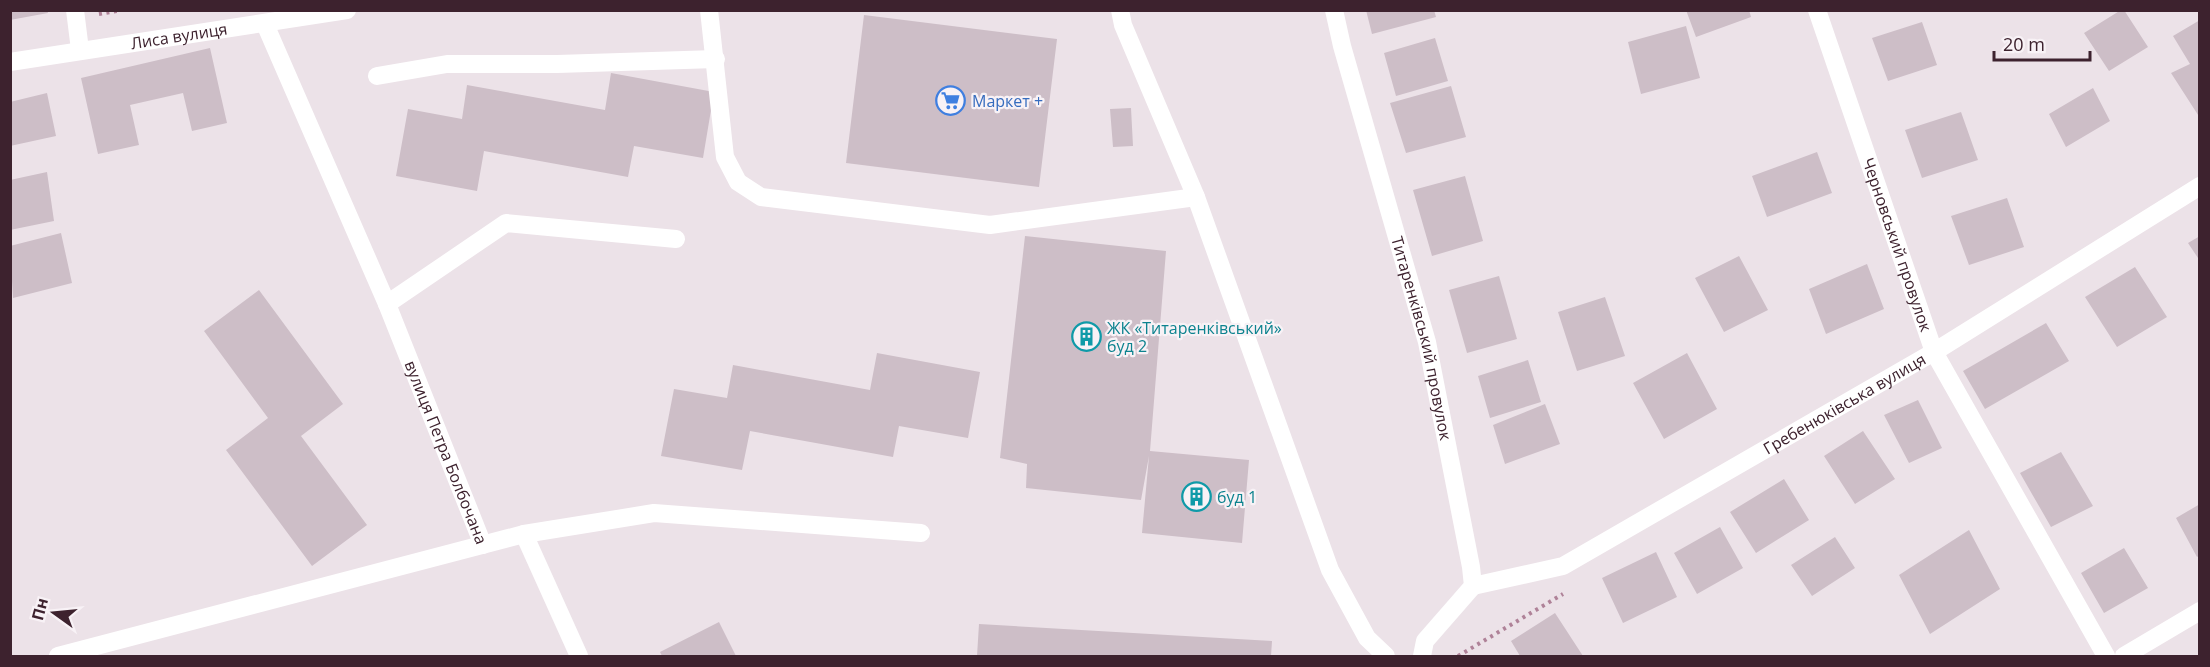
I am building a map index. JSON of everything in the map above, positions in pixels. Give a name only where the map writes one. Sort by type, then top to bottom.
[{"type":"street","points":[[75,10],[80,50]]},
{"type":"street","name":"Лиса вулиця","points":[[10,62],[347,10]]},
{"type":"street","points":[[709,10],[725,157],[738,182],[761,197],[990,225],[1196,197]]},
{"type":"street","points":[[1120,10],[1123,25],[1196,197],[1330,570],[1367,638],[1386,657]]},
{"type":"street","name":"Титаренківський провулок","points":[[1334,10],[1342,46],[1427,342],[1473,586]]},
{"type":"street","name":"Черновський провулок","points":[[1817,10],[1934,352],[2106,657]]},
{"type":"street","name":"вулиця Петра Болбочана","points":[[58,657],[483,545],[387,304],[265,24]]},
{"type":"street","points":[[377,76],[447,64],[557,64],[716,59]]},
{"type":"street","name":"Гребенюківська вулиця","points":[[1473,586],[1563,566],[1934,352],[2199,186]]},
{"type":"street","points":[[387,304],[506,223],[676,239]]},
{"type":"street","points":[[483,545],[524,534],[654,513],[921,533]]},
{"type":"street","points":[[524,534],[579,657]]},
{"type":"street","points":[[1422,657],[1425,641],[1473,586]]},
{"type":"street","points":[[2124,657],[2199,611]]},
{"type":"building","points":[[10,10],[47,10],[48,13],[10,20]]},
{"type":"building","points":[[1366,10],[1434,10],[1436,17],[1372,34]]},
{"type":"building","points":[[1686,10],[1749,10],[1751,17],[1696,37]]},
{"type":"building","points":[[2124,10],[2148,47],[2109,71],[2084,33]]},
{"type":"building","name":"Маркет +","points":[[864,15],[1057,39],[1039,187],[846,163]]},
{"type":"building","points":[[2200,20],[2200,118],[2171,73],[2190,64],[2173,36]]},
{"type":"building","points":[[1922,22],[1937,65],[1888,81],[1872,38]]},
{"type":"building","points":[[1686,26],[1700,78],[1641,94],[1628,42]]},
{"type":"building","points":[[1435,38],[1448,81],[1396,96],[1384,53]]},
{"type":"building","points":[[210,48],[227,123],[192,131],[183,93],[130,105],[139,145],[98,154],[81,78]]},
{"type":"building","points":[[611,73],[714,92],[703,158],[634,146],[628,177],[484,151],[477,191],[396,176],[408,109],[462,119],[467,85],[605,110]]},
{"type":"building","points":[[1451,86],[1466,137],[1406,153],[1390,103]]},
{"type":"building","points":[[2093,88],[2110,121],[2066,147],[2049,114]]},
{"type":"building","points":[[47,93],[56,136],[10,146],[10,102]]},
{"type":"building","points":[[1131,108],[1133,146],[1113,147],[1110,109]]},
{"type":"building","points":[[1961,112],[1978,160],[1922,178],[1905,130]]},
{"type":"building","points":[[1817,152],[1832,193],[1767,217],[1752,176]]},
{"type":"building","points":[[47,172],[54,221],[10,230],[10,180]]},
{"type":"building","points":[[1465,176],[1483,241],[1432,256],[1413,190]]},
{"type":"building","points":[[2007,198],[2024,247],[1969,265],[1951,216]]},
{"type":"building","points":[[61,233],[72,283],[13,298],[10,246]]},
{"type":"building","name":"ЖК «Титаренківський» буд 2","points":[[1025,236],[1166,251],[1150,451],[1249,460],[1242,543],[1142,533],[1149,456],[1141,500],[1026,488],[1027,464],[1000,458]]},
{"type":"building","points":[[2200,236],[2200,261],[2188,243]]},
{"type":"building","points":[[1739,256],[1768,310],[1724,332],[1695,278]]},
{"type":"building","points":[[1867,264],[1884,309],[1826,334],[1809,289]]},
{"type":"building","points":[[2135,267],[2167,317],[2117,347],[2085,297]]},
{"type":"building","points":[[1499,276],[1517,339],[1467,353],[1449,290]]},
{"type":"building","points":[[259,290],[343,404],[301,436],[367,525],[312,566],[226,450],[268,418],[204,331]]},
{"type":"building","points":[[1605,297],[1625,356],[1577,371],[1558,312]]},
{"type":"building","points":[[2046,323],[2069,361],[1985,409],[1963,371]]},
{"type":"building","points":[[877,353],[980,372],[968,438],[899,426],[893,457],[750,431],[742,470],[661,456],[674,389],[727,398],[733,365],[870,390]]},
{"type":"building","points":[[1687,353],[1717,409],[1664,439],[1633,383]]},
{"type":"building","points":[[1528,360],[1541,402],[1490,418],[1478,376]]},
{"type":"building","points":[[1918,400],[1942,448],[1909,463],[1884,415]]},
{"type":"building","points":[[1545,404],[1560,444],[1505,464],[1493,425]]},
{"type":"building","points":[[1863,431],[1895,479],[1855,504],[1824,456]]},
{"type":"building","points":[[2061,452],[2093,506],[2051,527],[2020,473]]},
{"type":"building","points":[[1784,479],[1809,520],[1756,553],[1730,512]]},
{"type":"building","points":[[2200,504],[2200,555],[2197,557],[2176,518]]},
{"type":"building","points":[[1720,527],[1743,568],[1697,594],[1674,553]]},
{"type":"building","points":[[1969,530],[2000,589],[1930,634],[1899,575]]},
{"type":"building","points":[[1835,537],[1855,568],[1812,596],[1791,565]]},
{"type":"building","points":[[2124,548],[2148,588],[2104,613],[2081,573]]},
{"type":"building","points":[[1656,552],[1677,597],[1623,623],[1602,578]]},
{"type":"building","points":[[1555,613],[1583,656],[1520,656],[1511,641]]},
{"type":"building","points":[[719,622],[736,656],[662,656],[660,652]]},
{"type":"building","points":[[979,624],[1272,641],[1271,656],[977,656]]},
{"type":"place","name":"Маркет +","points":[[951,101]]},
{"type":"place","name":"ЖК «Титаренківський» буд 2","points":[[1086,337]]},
{"type":"place","name":"буд 1","points":[[1196,497]]}]
